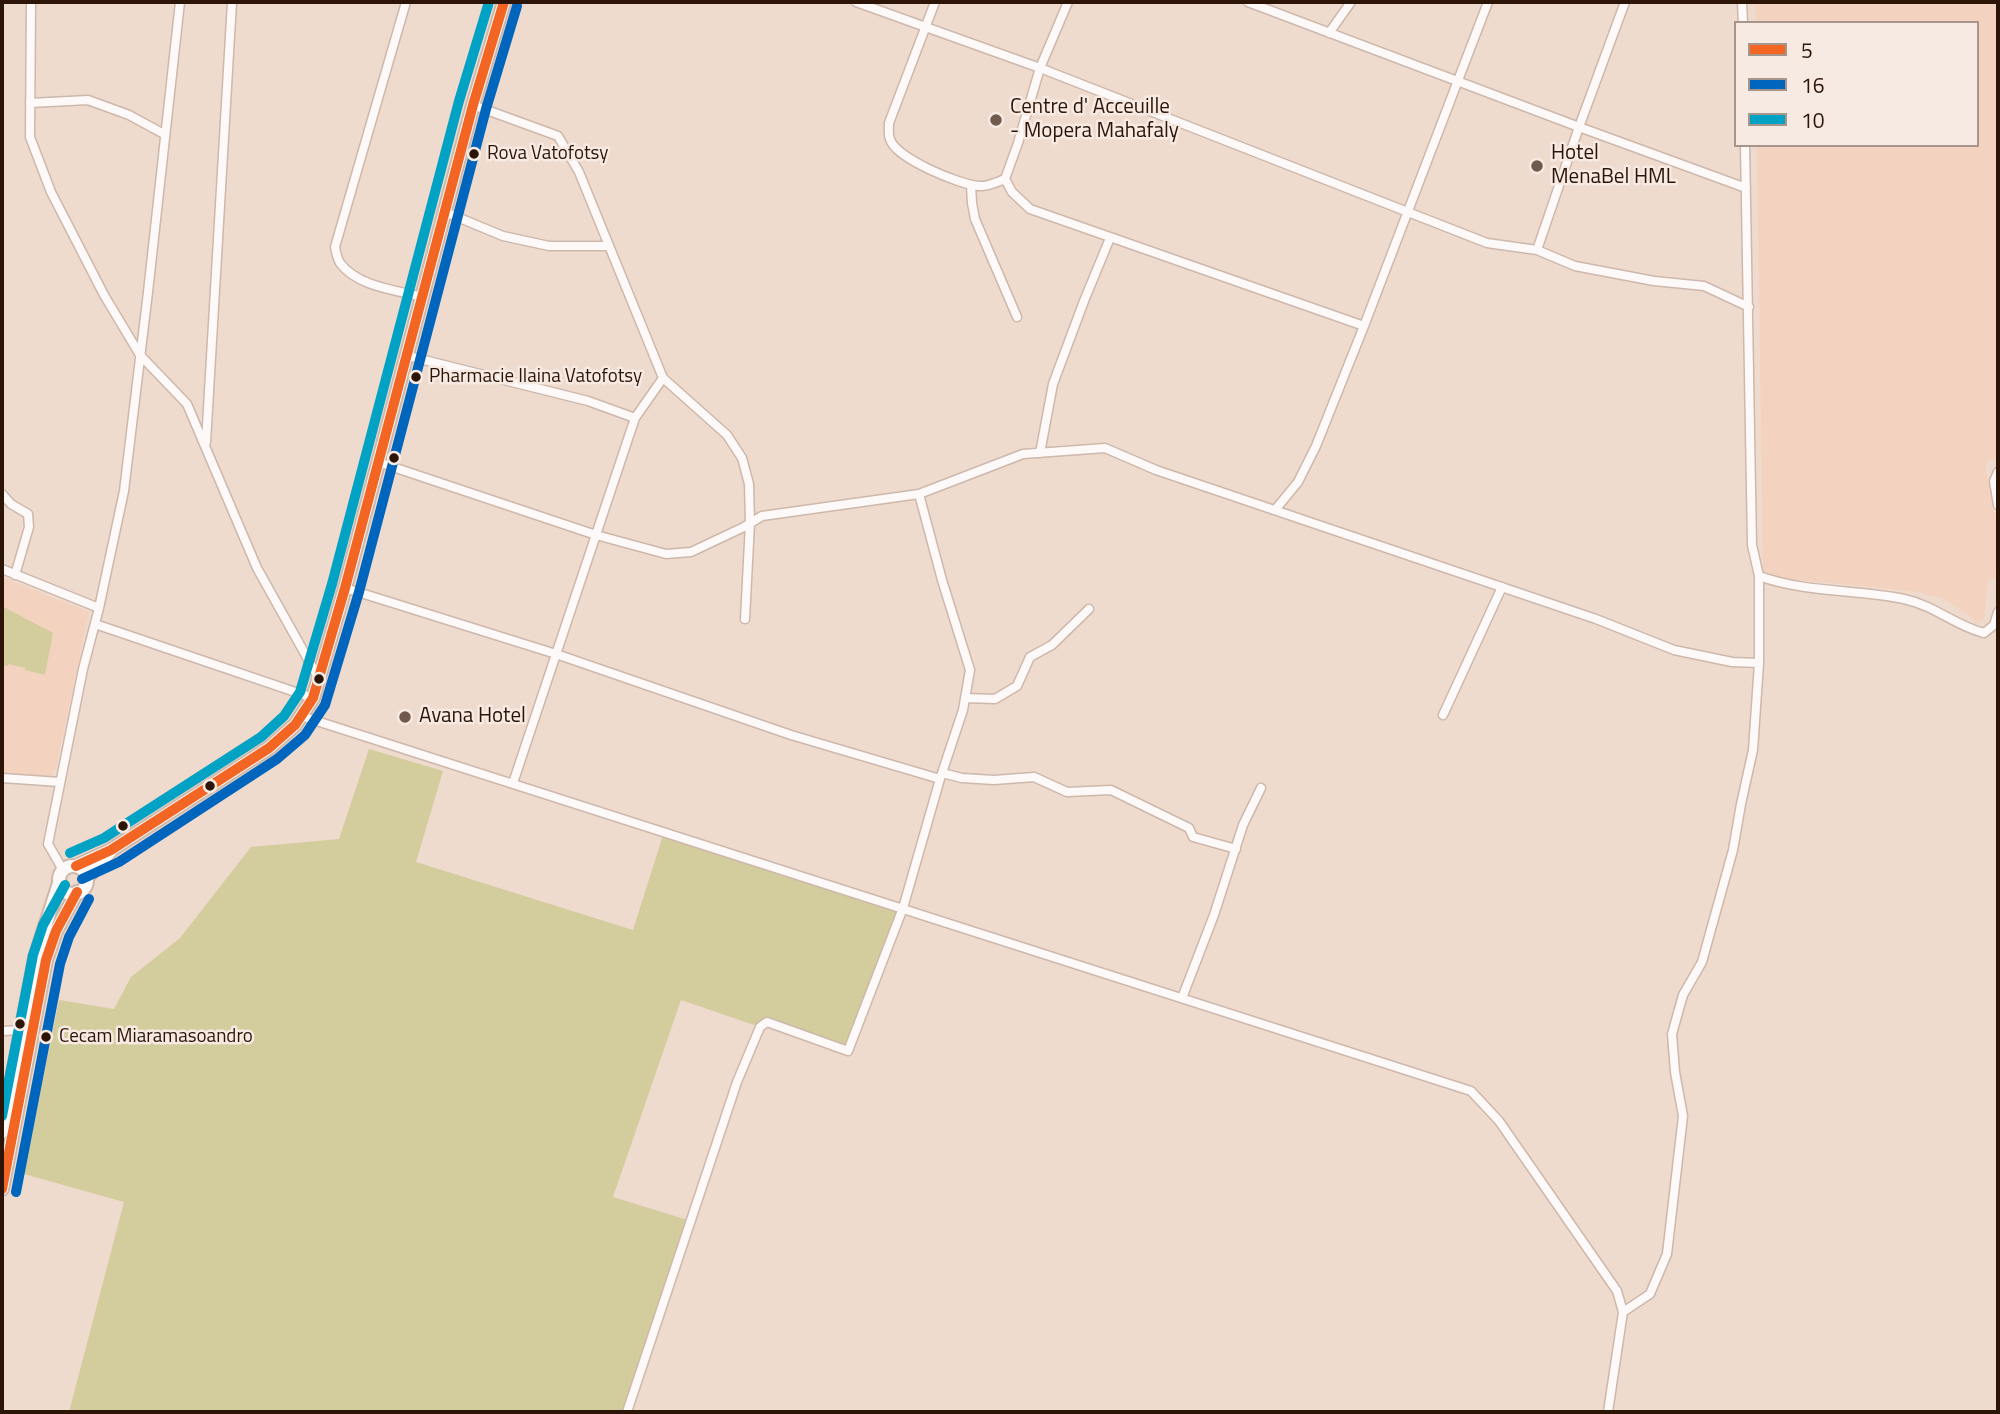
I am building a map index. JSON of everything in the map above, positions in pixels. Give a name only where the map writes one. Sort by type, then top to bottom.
[{"type":"main road","points":[[2,1132],[5,1097],[39,945],[61,876],[67,867],[76,866],[111,850],[269,748],[287,733],[313,698],[408,356],[473,105],[504,2]]},
{"type":"main road","points":[[2,1189],[46,960],[56,931],[77,892],[84,887],[86,879],[111,850]]},
{"type":"main road","points":[[76,866],[82,870],[86,879]]},
{"type":"main road","points":[[61,876],[64,890],[68,893],[77,892]]},
{"type":"street","points":[[31,2],[30,137],[51,192],[104,295],[140,355],[187,404],[257,568],[319,679]]},
{"type":"street","points":[[61,876],[48,844],[83,669],[124,491],[180,2]]},
{"type":"street","points":[[205,444],[232,2]]},
{"type":"street","points":[[406,2],[335,247],[338,261],[350,273],[367,282],[423,297]]},
{"type":"street","points":[[856,2],[1040,68],[1488,243],[1537,250],[1575,266],[1654,281],[1704,286],[1749,307]]},
{"type":"street","points":[[935,2],[889,123],[890,139],[894,148],[907,158],[964,184],[982,187],[1005,179]]},
{"type":"street","points":[[1068,2],[1040,68],[1005,179],[1012,192],[1030,209],[1364,326]]},
{"type":"street","points":[[1248,2],[1746,188]]},
{"type":"street","points":[[1329,33],[1351,2]]},
{"type":"street","points":[[1275,510],[1298,482],[1316,446],[1488,2]]},
{"type":"street","points":[[1537,250],[1578,127],[1625,2]]},
{"type":"street","points":[[1742,2],[1743,21]]},
{"type":"street","points":[[30,103],[88,100],[129,115],[164,134]]},
{"type":"street","points":[[473,105],[558,135],[579,172],[663,378],[727,435],[742,458],[749,484],[750,523],[745,619]]},
{"type":"street","points":[[1623,1312],[1650,1294],[1667,1254],[1683,1116],[1672,1034],[1683,995],[1702,962],[1732,850],[1754,750],[1759,663],[1759,576],[1752,545],[1745,147]]},
{"type":"street","points":[[971,185],[975,219],[1017,317]]},
{"type":"street","points":[[445,212],[503,236],[549,246],[609,246]]},
{"type":"street","points":[[1040,453],[1053,384],[1110,238]]},
{"type":"street","points":[[408,356],[588,401],[635,418]]},
{"type":"street","points":[[513,783],[635,418],[663,378]]},
{"type":"street","points":[[378,462],[596,535],[666,554],[691,552],[762,516],[919,494],[1023,454],[1105,448],[1156,470],[1596,619],[1674,650],[1732,662],[1759,663]]},
{"type":"street","points":[[1998,472],[1994,481],[1998,505]]},
{"type":"street","points":[[2,494],[11,504],[28,514],[29,527],[15,575]]},
{"type":"street","points":[[627,1412],[733,1095],[760,1027],[767,1021],[848,1051],[903,908],[963,710],[970,670],[919,494]]},
{"type":"street","points":[[2,569],[99,608]]},
{"type":"street","points":[[1759,576],[1783,585],[1904,599],[1932,608],[1967,629],[1984,633],[1994,625],[1998,612]]},
{"type":"street","points":[[1443,715],[1502,587]]},
{"type":"street","points":[[345,588],[556,654],[791,735],[941,776],[994,780],[1034,777],[1067,792],[1111,790],[1189,828],[1193,837],[1236,849]]},
{"type":"street","points":[[965,698],[995,699],[1017,686],[1030,657],[1052,645],[1089,609]]},
{"type":"street","points":[[95,624],[313,698]]},
{"type":"street","points":[[301,716],[1471,1091],[1499,1121],[1616,1292],[1623,1312],[1608,1412]]},
{"type":"street","points":[[2,778],[60,782]]},
{"type":"street","points":[[1182,998],[1214,915],[1243,825],[1261,788]]},
{"type":"street","points":[[2,1031],[22,1030]]},
{"type":"shaded area","points":[[1755,2],[1998,2],[1998,459],[1990,459],[1985,466],[1998,530],[1995,577],[1988,580],[1984,619],[1976,624],[1945,599],[1918,592],[1780,578],[1763,571],[1757,147],[1979,147],[1979,21],[1756,21]]},
{"type":"shaded area","points":[[2,577],[89,612],[56,768],[50,779],[2,775]]},
{"type":"shaded area","points":[[2,606],[53,633],[45,675],[8,664],[2,665]]},
{"type":"shaded area","points":[[369,749],[443,771],[416,862],[633,930],[664,832],[903,908],[848,1051],[767,1022],[760,1027],[681,1000],[613,1197],[691,1221],[627,1412],[69,1412],[124,1202],[24,1174],[59,1000],[114,1009],[131,977],[180,938],[251,847],[339,839]]},
{"type":"transit line","name":"10","points":[[70,853],[104,838],[261,737],[284,716],[300,692],[332,584],[459,101],[489,2]]},
{"type":"transit line","name":"5","points":[[76,866],[111,850],[269,748],[295,725],[313,698],[345,588],[473,105],[504,2]]},
{"type":"transit line","name":"16","points":[[82,879],[119,862],[277,759],[305,735],[325,705],[359,592],[486,109],[517,6]]},
{"type":"transit line","name":"10","points":[[2,1116],[33,955],[43,925],[65,885]]},
{"type":"transit line","name":"5","points":[[2,1189],[46,960],[56,931],[77,892]]},
{"type":"transit line","name":"16","points":[[16,1192],[60,964],[69,937],[89,899]]},
{"type":"place","name":"Centre d' Acceuille - Mopera Mahafaly","points":[[996,120]]},
{"type":"place","name":"Rova Vatofotsy","points":[[474,154]]},
{"type":"place","name":"Hotel MenaBel HML","points":[[1537,166]]},
{"type":"place","name":"Pharmacie Ilaina Vatofotsy","points":[[416,377]]},
{"type":"place","name":"Avana Hotel","points":[[405,717]]},
{"type":"place","name":"Cecam Miaramasoandro","points":[[46,1037]]}]
